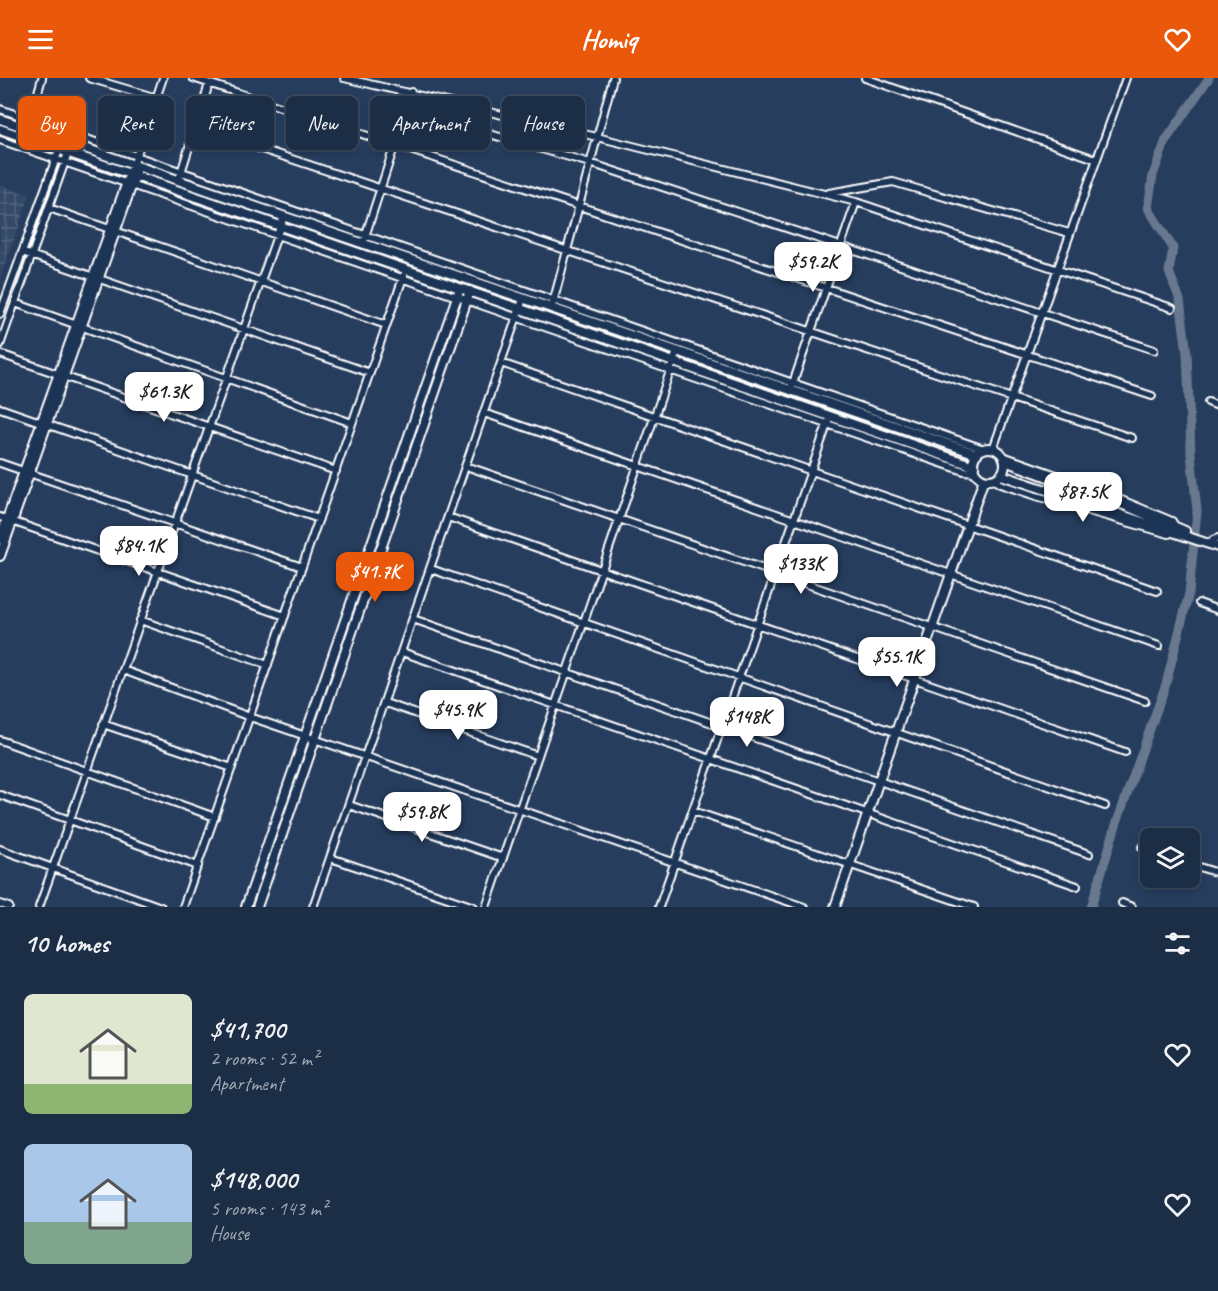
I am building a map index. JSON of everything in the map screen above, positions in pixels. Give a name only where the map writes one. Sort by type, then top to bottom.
[{"type":"main road","points":[[0,118],[18,122]]},
{"type":"main road","points":[[0,129],[18,135]]},
{"type":"main road","points":[[86,144],[180,176],[284,216],[365,239],[523,299],[552,305],[677,351],[792,387],[977,454]]},
{"type":"main road","points":[[59,150],[831,416],[993,478],[1176,530]]},
{"type":"main road","points":[[0,538],[44,423],[136,162]]},
{"type":"main road","points":[[246,907],[460,288]]},
{"type":"main road","points":[[257,907],[470,291]]},
{"type":"main road","points":[[974,469],[977,454],[984,449],[993,449],[1004,459],[1176,530],[1216,544]]},
{"type":"main road","points":[[835,907],[966,525],[1004,459]]},
{"type":"main road","points":[[0,556],[6,519]]},
{"type":"street","points":[[37,96],[42,78]]},
{"type":"street","points":[[89,78],[150,96]]},
{"type":"street","points":[[158,96],[163,78]]},
{"type":"street","points":[[193,78],[370,136]]},
{"type":"street","points":[[344,78],[597,137],[856,202],[1172,308]]},
{"type":"street","points":[[552,305],[613,78]]},
{"type":"street","points":[[865,78],[1095,159]]},
{"type":"street","points":[[993,449],[1095,159],[1126,78]]},
{"type":"street","points":[[205,96],[209,84]]},
{"type":"street","points":[[410,96],[411,92]]},
{"type":"street","points":[[0,110],[18,119]]},
{"type":"street","points":[[490,134],[590,163],[1154,350]]},
{"type":"street","points":[[0,140],[964,471],[974,469]]},
{"type":"street","points":[[0,314],[59,150]]},
{"type":"street","points":[[136,162],[140,150]]},
{"type":"street","points":[[188,150],[180,176],[792,387],[984,449]]},
{"type":"street","points":[[265,150],[1132,438]]},
{"type":"street","points":[[365,239],[392,150]]},
{"type":"street","points":[[412,150],[1152,396]]},
{"type":"street","points":[[0,345],[68,153]]},
{"type":"street","points":[[825,194],[893,182],[1069,233]]},
{"type":"street","points":[[792,387],[856,202]]},
{"type":"street","points":[[49,208],[386,325]]},
{"type":"street","points":[[39,907],[284,216]]},
{"type":"street","points":[[22,252],[370,373]]},
{"type":"street","points":[[183,907],[406,269]]},
{"type":"street","points":[[313,907],[523,299]]},
{"type":"street","points":[[15,303],[352,423]]},
{"type":"street","points":[[486,907],[677,351]]},
{"type":"street","points":[[0,354],[336,471]]},
{"type":"street","points":[[501,363],[1157,591]]},
{"type":"street","points":[[1208,402],[1218,406]]},
{"type":"street","points":[[0,408],[319,519]]},
{"type":"street","points":[[484,413],[1159,646]]},
{"type":"street","points":[[659,907],[831,416]]},
{"type":"street","points":[[0,463],[302,567]]},
{"type":"street","points":[[466,466],[1145,701]]},
{"type":"street","points":[[448,517],[1125,752]]},
{"type":"street","points":[[6,519],[285,616]]},
{"type":"street","points":[[430,569],[896,730],[1105,806]]},
{"type":"street","points":[[1199,603],[1218,610]]},
{"type":"street","points":[[413,619],[1089,854]]},
{"type":"street","points":[[140,620],[268,665]]},
{"type":"street","points":[[402,652],[1077,886]]},
{"type":"street","points":[[123,670],[250,717],[804,907]]},
{"type":"street","points":[[385,703],[538,756]]},
{"type":"street","points":[[104,724],[232,768]]},
{"type":"street","points":[[0,740],[215,817]]},
{"type":"street","points":[[0,795],[198,866]]},
{"type":"street","points":[[350,805],[503,858]]},
{"type":"street","points":[[693,811],[974,907]]},
{"type":"street","points":[[0,849],[161,907]]},
{"type":"street","points":[[331,858],[474,907]]},
{"type":"street","points":[[1200,867],[1218,873]]},
{"type":"street","points":[[1122,903],[1132,907]]},
{"type":"street","points":[[0,904],[9,907]]},
{"type":"shaded area","points":[[0,185],[30,195],[0,278]]},
{"type":"waterway","points":[[1091,907],[1116,825],[1166,684],[1189,593],[1197,511],[1191,454],[1187,353],[1180,300],[1169,272],[1173,248],[1148,208],[1153,175],[1166,140],[1209,78]]}]
